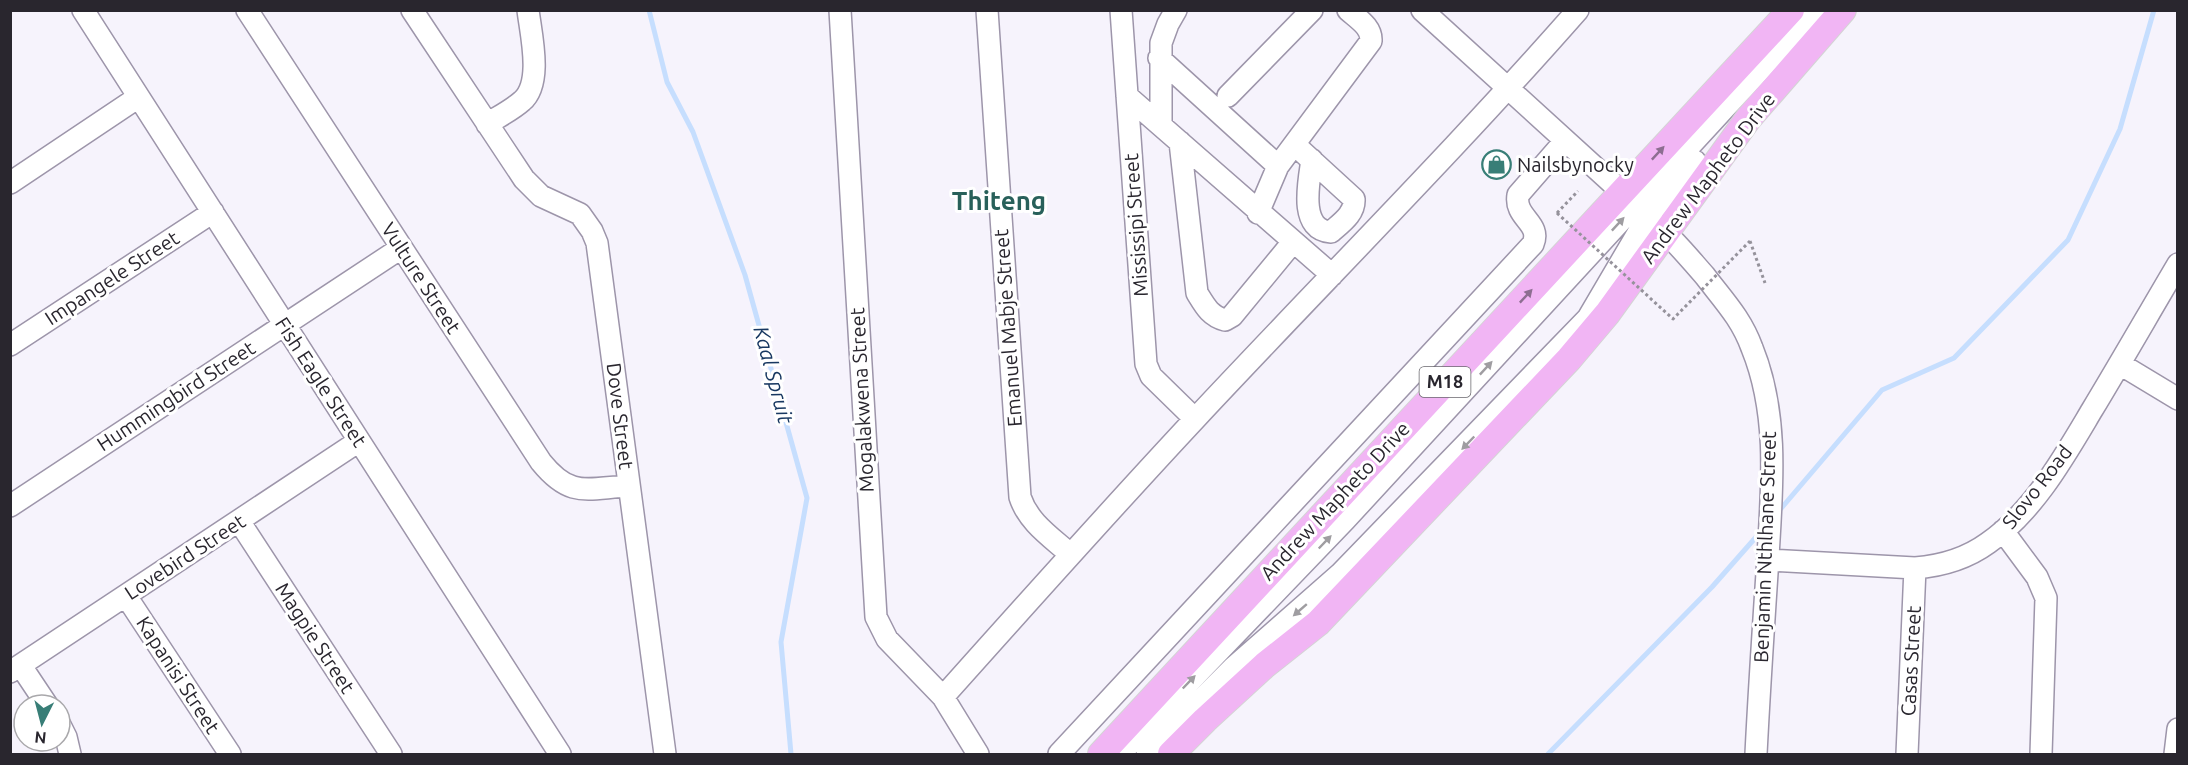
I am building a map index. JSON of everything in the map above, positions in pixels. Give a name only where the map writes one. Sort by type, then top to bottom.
[{"type":"main road","name":"Andrew Mapheto Drive","points":[[1171,754],[1265,665],[1318,623],[1569,359],[1607,314],[1643,211],[1791,10]]},
{"type":"main road","name":"Andrew Mapheto Drive","points":[[1101,754],[1643,211],[1748,119],[1843,10]]},
{"type":"street","name":"Fish Eagle Street","points":[[83,10],[137,98],[213,212],[560,754]]},
{"type":"street","name":"Vulture Street","points":[[248,10],[541,462],[554,478],[575,489],[629,486]]},
{"type":"street","name":"Dove Street","points":[[412,10],[524,179],[533,190],[580,214],[597,243],[665,754]]},
{"type":"street","points":[[487,124],[522,101],[533,86],[534,65],[528,10]]},
{"type":"street","name":"Mogalakwena Street","points":[[840,10],[874,608],[887,639],[944,697],[978,754]]},
{"type":"street","name":"Emanuel Mabje Street","points":[[987,10],[1020,497],[1023,507],[1032,520],[1070,554]]},
{"type":"street","name":"Mississipi Street","points":[[1121,10],[1146,364],[1151,376],[1196,418]]},
{"type":"street","points":[[1161,125],[1159,58],[1167,24],[1176,10]]},
{"type":"street","points":[[1228,96],[1312,10]]},
{"type":"street","points":[[1258,213],[1278,166],[1371,41],[1368,28],[1348,10]]},
{"type":"street","name":"Benjamin Nthlhane Street","points":[[1422,10],[1643,211],[1730,306],[1744,328],[1766,390],[1771,426],[1772,465],[1768,556],[1756,754]]},
{"type":"street","points":[[944,697],[1070,554],[1509,89],[1578,10]]},
{"type":"street","points":[[1147,754],[1233,668],[1340,574],[1588,318],[1643,211],[1815,10]]},
{"type":"street","points":[[1120,754],[1643,211],[1824,10]]},
{"type":"street","points":[[1159,58],[1278,166]]},
{"type":"street","points":[[1127,96],[1258,213],[1332,275]]},
{"type":"street","points":[[10,183],[137,98]]},
{"type":"street","points":[[1059,754],[1533,244],[1536,237],[1535,230],[1519,209],[1518,195],[1565,141]]},
{"type":"street","points":[[1180,142],[1197,293],[1207,310],[1217,318],[1225,320],[1232,316],[1293,242]]},
{"type":"street","points":[[1295,145],[1312,160]]},
{"type":"street","name":"Impangele Street","points":[[10,345],[213,212]]},
{"type":"street","name":"Hummingbird Street","points":[[10,506],[401,248]]},
{"type":"street","name":"Slovo Road","points":[[1768,556],[1915,568],[1939,566],[1988,543],[2003,531],[2037,494],[2066,453],[2178,264]]},
{"type":"street","points":[[2120,364],[2178,399]]},
{"type":"street","name":"Lovebird Street","points":[[16,669],[359,441]]},
{"type":"street","name":"Magpie Street","points":[[239,521],[391,754]]},
{"type":"street","points":[[2003,531],[2037,577],[2046,598],[2047,626],[2041,754]]},
{"type":"street","name":"Casas Street","points":[[1907,754],[1915,568]]},
{"type":"street","name":"Kapanisi Street","points":[[126,596],[230,754]]},
{"type":"street","points":[[16,669],[37,693]]},
{"type":"street","points":[[2175,754],[2178,729]]},
{"type":"path","points":[[1578,191],[1557,213],[1673,319],[1750,240],[1765,283]]},
{"type":"waterway","name":"Kaal Spruit","points":[[649,10],[667,82],[693,132],[745,275],[807,498],[781,642],[791,754]]},
{"type":"waterway","points":[[1778,512],[1882,390],[1954,358],[2068,240],[2120,129],[2154,10]]},
{"type":"waterway","points":[[1548,754],[1712,587],[1764,528]]},
{"type":"place","name":"Nailsbynocky","points":[[1496,165]]},
{"type":"district","name":"Thiteng","points":[[999,201]]}]
